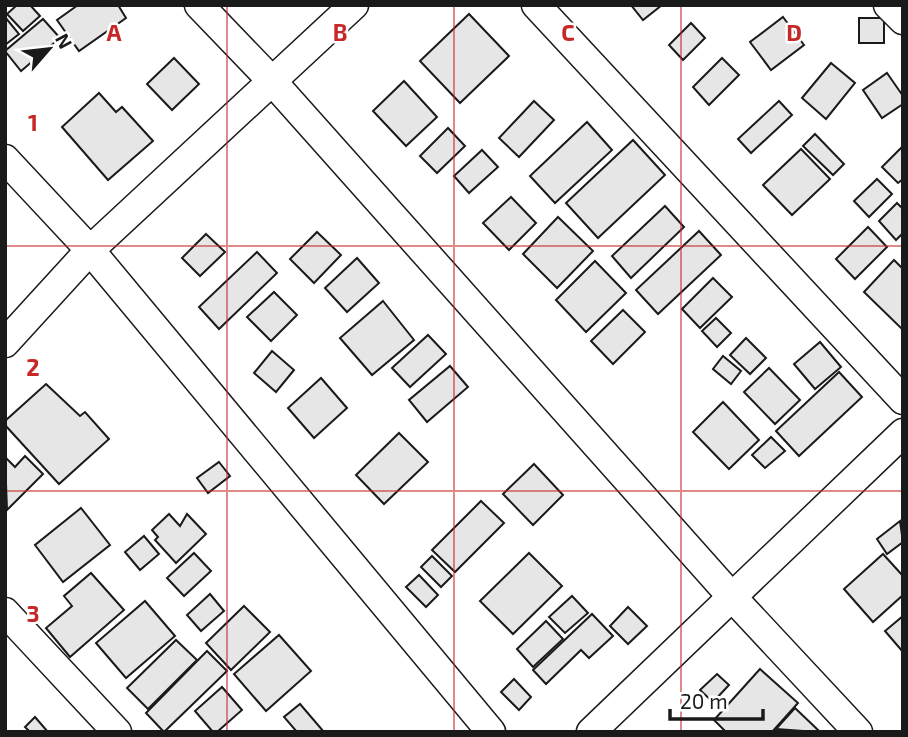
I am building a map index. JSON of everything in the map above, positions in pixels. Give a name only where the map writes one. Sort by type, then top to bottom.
[{"type":"street","points":[[199,5],[272,82],[732,597],[858,732]]},
{"type":"street","points":[[5,343],[90,250],[354,5]]},
{"type":"street","points":[[536,5],[903,400]]},
{"type":"street","points":[[888,5],[903,20]]},
{"type":"street","points":[[5,159],[90,250],[491,732]]},
{"type":"street","points":[[591,732],[903,433]]},
{"type":"street","points":[[5,612],[117,732]]},
{"type":"building","points":[[17,5],[30,5],[40,16],[23,31],[7,14]]},
{"type":"building","points":[[78,5],[118,5],[126,18],[79,51],[57,20]]},
{"type":"building","points":[[631,5],[662,5],[643,20]]},
{"type":"building","points":[[469,14],[509,56],[460,103],[420,61]]},
{"type":"building","points":[[5,17],[19,34],[5,45]]},
{"type":"building","points":[[783,17],[804,45],[771,70],[750,42]]},
{"type":"building","points":[[859,18],[884,18],[884,43],[859,43]]},
{"type":"building","points":[[43,19],[60,38],[21,71],[5,51]]},
{"type":"building","points":[[691,23],[705,38],[683,60],[669,45]]},
{"type":"building","points":[[174,58],[199,84],[172,110],[147,84]]},
{"type":"building","points":[[722,58],[739,75],[709,105],[693,87]]},
{"type":"building","points":[[831,63],[855,83],[826,119],[802,98]]},
{"type":"building","points":[[887,73],[903,96],[903,104],[882,118],[863,90]]},
{"type":"building","points":[[404,81],[437,117],[406,146],[373,111]]},
{"type":"building","points":[[99,93],[116,112],[122,107],[153,141],[108,180],[62,127]]},
{"type":"building","points":[[534,101],[554,120],[519,157],[499,138]]},
{"type":"building","points":[[779,101],[792,115],[751,153],[738,139]]},
{"type":"building","points":[[587,122],[612,150],[555,203],[530,176]]},
{"type":"building","points":[[448,128],[465,146],[437,173],[420,156]]},
{"type":"building","points":[[815,134],[844,164],[833,175],[803,146]]},
{"type":"building","points":[[633,140],[665,175],[598,238],[566,203]]},
{"type":"building","points":[[903,146],[903,179],[898,183],[882,167]]},
{"type":"building","points":[[801,149],[830,179],[792,215],[763,185]]},
{"type":"building","points":[[482,150],[498,167],[469,193],[454,176]]},
{"type":"building","points":[[877,179],[892,194],[869,217],[854,201]]},
{"type":"building","points":[[511,197],[536,223],[509,250],[483,223]]},
{"type":"building","points":[[897,203],[903,209],[903,233],[896,240],[879,221]]},
{"type":"building","points":[[665,206],[684,227],[631,278],[612,256]]},
{"type":"building","points":[[558,217],[593,251],[557,288],[523,254]]},
{"type":"building","points":[[868,227],[887,247],[855,279],[836,259]]},
{"type":"building","points":[[699,231],[721,255],[658,314],[636,290]]},
{"type":"building","points":[[317,232],[341,255],[314,283],[290,259]]},
{"type":"building","points":[[206,234],[225,252],[200,276],[182,258]]},
{"type":"building","points":[[257,252],[277,273],[219,329],[199,307]]},
{"type":"building","points":[[357,258],[379,283],[347,312],[325,288]]},
{"type":"building","points":[[894,260],[903,269],[903,330],[864,292]]},
{"type":"building","points":[[595,261],[626,293],[586,332],[556,300]]},
{"type":"building","points":[[713,278],[732,297],[700,328],[682,309]]},
{"type":"building","points":[[274,292],[297,315],[271,341],[247,317]]},
{"type":"building","points":[[383,301],[414,340],[372,375],[340,338]]},
{"type":"building","points":[[623,310],[645,332],[613,364],[591,341]]},
{"type":"building","points":[[716,318],[731,333],[717,347],[702,331]]},
{"type":"building","points":[[428,335],[446,354],[410,387],[392,368]]},
{"type":"building","points":[[746,338],[766,358],[750,374],[730,355]]},
{"type":"building","points":[[820,342],[841,367],[815,389],[794,364]]},
{"type":"building","points":[[272,351],[294,370],[276,392],[254,373]]},
{"type":"building","points":[[723,356],[741,371],[731,384],[713,369]]},
{"type":"building","points":[[450,366],[468,387],[427,422],[409,400]]},
{"type":"building","points":[[769,368],[800,400],[775,424],[744,392]]},
{"type":"building","points":[[839,372],[862,397],[799,456],[776,431]]},
{"type":"building","points":[[321,378],[347,408],[314,438],[288,408]]},
{"type":"building","points":[[46,384],[80,416],[85,412],[109,439],[59,484],[5,425],[5,421]]},
{"type":"building","points":[[723,402],[759,440],[729,469],[693,432]]},
{"type":"building","points":[[399,433],[428,462],[384,504],[356,475]]},
{"type":"building","points":[[771,437],[785,451],[765,468],[752,455]]},
{"type":"building","points":[[25,456],[43,474],[7,510],[5,457],[15,467]]},
{"type":"building","points":[[219,462],[230,476],[208,493],[197,478]]},
{"type":"building","points":[[534,464],[563,495],[533,525],[503,494]]},
{"type":"building","points":[[481,501],[504,523],[455,572],[432,550]]},
{"type":"building","points":[[81,508],[110,545],[63,582],[35,545]]},
{"type":"building","points":[[169,514],[180,526],[187,514],[206,534],[176,563],[155,540],[158,537],[152,530]]},
{"type":"building","points":[[900,521],[903,542],[887,554],[877,539]]},
{"type":"building","points":[[144,536],[159,554],[140,570],[125,552]]},
{"type":"building","points":[[194,553],[211,571],[184,596],[167,578]]},
{"type":"building","points":[[529,553],[562,586],[513,634],[480,601]]},
{"type":"building","points":[[883,554],[903,576],[903,595],[873,622],[844,589]]},
{"type":"building","points":[[432,556],[452,576],[441,587],[421,567]]},
{"type":"building","points":[[91,573],[124,610],[70,657],[46,628],[72,606],[64,596]]},
{"type":"building","points":[[419,575],[438,595],[426,607],[406,587]]},
{"type":"building","points":[[210,594],[224,611],[201,631],[187,615]]},
{"type":"building","points":[[572,596],[588,613],[565,633],[549,617]]},
{"type":"building","points":[[145,601],[175,636],[126,678],[96,643]]},
{"type":"building","points":[[244,606],[270,632],[231,670],[206,643]]},
{"type":"building","points":[[628,607],[647,626],[628,644],[610,626]]},
{"type":"building","points":[[592,614],[613,636],[589,658],[581,650],[546,684],[533,670]]},
{"type":"building","points":[[903,616],[903,652],[885,631]]},
{"type":"building","points":[[546,621],[563,639],[533,667],[517,649]]},
{"type":"building","points":[[279,635],[311,671],[266,711],[234,674]]},
{"type":"building","points":[[176,640],[197,660],[148,709],[127,688]]},
{"type":"building","points":[[207,651],[227,671],[164,732],[146,713]]},
{"type":"building","points":[[760,669],[798,703],[772,732],[726,732],[714,720]]},
{"type":"building","points":[[717,674],[729,685],[713,702],[700,690]]},
{"type":"building","points":[[514,679],[531,697],[519,710],[501,692]]},
{"type":"building","points":[[222,687],[242,710],[217,732],[213,732],[195,711]]},
{"type":"building","points":[[300,704],[324,732],[297,732],[284,717]]},
{"type":"building","points":[[795,708],[818,730],[817,732],[776,729]]},
{"type":"building","points":[[35,717],[48,732],[30,732],[25,727]]}]
